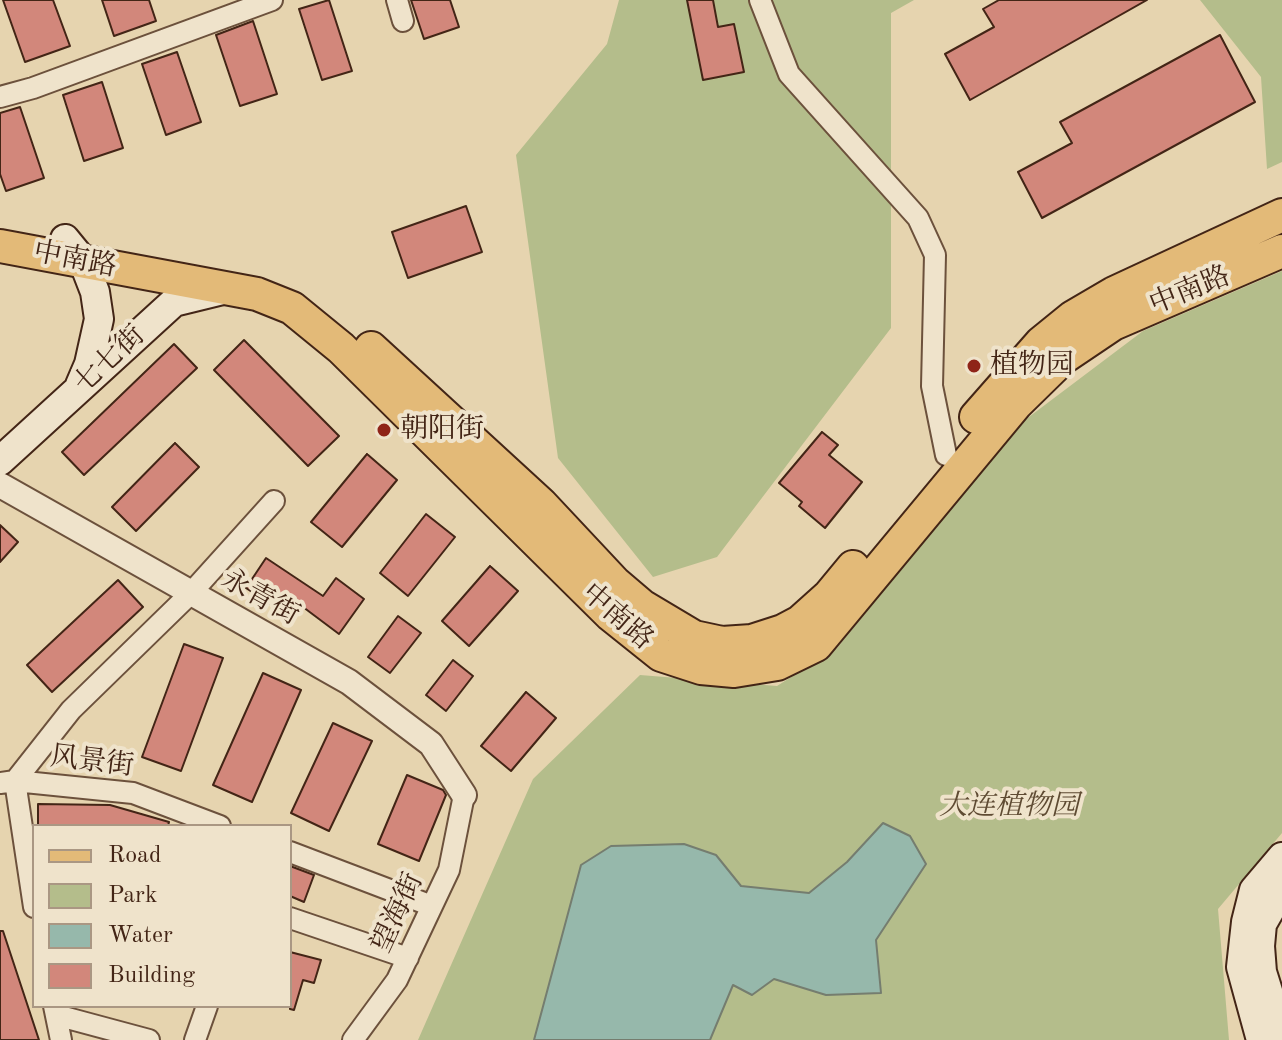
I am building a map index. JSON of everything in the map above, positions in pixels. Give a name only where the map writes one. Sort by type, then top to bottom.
[{"type":"main road","points":[[0,228],[74,250],[271,278],[320,303],[541,504],[615,583],[642,606],[694,637],[722,643],[752,641],[800,622],[829,596],[1041,343],[1073,317],[1114,293],[1282,215]]},
{"type":"main road","name":"中南路","points":[[0,246],[74,250],[235,289],[292,308],[320,330],[611,615],[661,655],[701,668],[734,671],[777,664],[816,645],[1016,404],[1064,357],[1113,324],[1282,254]]},
{"type":"main road","points":[[74,250],[95,292],[99,319],[89,364],[78,389]]},
{"type":"main road","name":"七七街","points":[[0,461],[174,302],[213,290],[235,289]]},
{"type":"main road","points":[[1261,1040],[1241,967],[1246,922],[1254,890],[1282,857]]},
{"type":"main road","points":[[1282,889],[1262,924],[1260,946],[1262,972],[1282,1036]]},
{"type":"street","points":[[0,97],[272,0]]},
{"type":"street","points":[[397,0],[403,21]]},
{"type":"street","points":[[760,0],[789,74],[918,218],[935,255],[932,386],[946,455]]},
{"type":"street","name":"永青街","points":[[0,485],[349,682],[431,744],[464,795]]},
{"type":"street","points":[[32,886],[29,855],[8,782],[71,710],[191,593],[274,501]]},
{"type":"street","name":"风景街","points":[[8,782],[133,793],[215,824]]},
{"type":"street","name":"望海街","points":[[353,1040],[397,980],[449,870],[464,795]]},
{"type":"street","points":[[292,853],[432,906]]},
{"type":"street","points":[[292,919],[408,958]]},
{"type":"street","points":[[195,1040],[206,1008]]},
{"type":"street","points":[[61,1040],[55,1010],[149,1040]]},
{"type":"green space","points":[[619,0],[914,0],[891,13],[891,328],[717,557],[653,577],[558,458],[516,155],[607,44]]},
{"type":"green space","points":[[1200,0],[1282,0],[1282,162],[1267,169],[1261,77]]},
{"type":"green space","name":"大连植物园","points":[[1282,271],[1282,833],[1218,909],[1229,1040],[418,1040],[533,779],[640,675],[777,686],[837,648],[1013,429],[1143,331]]},
{"type":"water","points":[[883,823],[910,836],[926,864],[876,940],[881,993],[826,995],[774,979],[752,995],[733,985],[710,1040],[534,1040],[581,865],[611,846],[684,844],[716,855],[741,886],[809,893],[847,862]]},
{"type":"building","points":[[3,0],[53,0],[70,46],[25,62]]},
{"type":"building","points":[[102,0],[149,0],[156,21],[114,36]]},
{"type":"building","points":[[329,0],[352,71],[322,80],[299,9]]},
{"type":"building","points":[[411,0],[450,0],[459,27],[424,39]]},
{"type":"building","points":[[687,0],[713,0],[718,27],[734,24],[744,72],[703,80]]},
{"type":"building","points":[[999,0],[1147,0],[970,100],[945,54],[994,27],[983,9]]},
{"type":"building","points":[[253,21],[277,94],[240,106],[216,35]]},
{"type":"building","points":[[1220,35],[1255,102],[1042,218],[1018,172],[1072,143],[1060,122]]},
{"type":"building","points":[[177,52],[201,122],[166,135],[142,64]]},
{"type":"building","points":[[102,82],[123,148],[84,161],[63,95]]},
{"type":"building","points":[[20,107],[44,178],[6,191],[0,174],[0,113]]},
{"type":"building","points":[[466,206],[482,252],[408,278],[392,232]]},
{"type":"building","points":[[244,340],[339,436],[308,466],[214,370]]},
{"type":"building","points":[[174,344],[197,368],[84,475],[62,452]]},
{"type":"building","points":[[822,432],[838,445],[829,455],[862,482],[825,528],[799,506],[802,502],[779,483]]},
{"type":"building","points":[[175,443],[199,467],[136,531],[112,507]]},
{"type":"building","points":[[367,454],[397,480],[342,547],[311,522]]},
{"type":"building","points":[[426,514],[455,537],[408,596],[380,573]]},
{"type":"building","points":[[0,525],[18,542],[0,562]]},
{"type":"building","points":[[266,558],[323,596],[336,578],[364,599],[339,634],[291,598],[282,612],[246,588]]},
{"type":"building","points":[[490,566],[518,591],[469,646],[442,621]]},
{"type":"building","points":[[118,580],[143,607],[52,692],[27,665]]},
{"type":"building","points":[[398,616],[421,633],[390,673],[368,657]]},
{"type":"building","points":[[184,644],[223,658],[181,771],[142,757]]},
{"type":"building","points":[[453,660],[473,676],[446,711],[426,695]]},
{"type":"building","points":[[263,673],[301,690],[252,802],[213,785]]},
{"type":"building","points":[[526,692],[556,718],[511,771],[481,746]]},
{"type":"building","points":[[333,723],[372,741],[329,831],[291,813]]},
{"type":"building","points":[[407,775],[443,790],[446,795],[419,861],[378,844]]},
{"type":"building","points":[[38,804],[110,805],[169,822],[168,824],[38,824]]},
{"type":"building","points":[[292,867],[314,875],[304,902],[292,897]]},
{"type":"building","points":[[0,931],[3,931],[39,1040],[0,1040]]},
{"type":"building","points":[[292,953],[321,960],[314,983],[303,980],[294,1010],[290,1009]]},
{"type":"place","name":"植物园","points":[[974,366]]},
{"type":"place","name":"朝阳街","points":[[384,430]]}]
